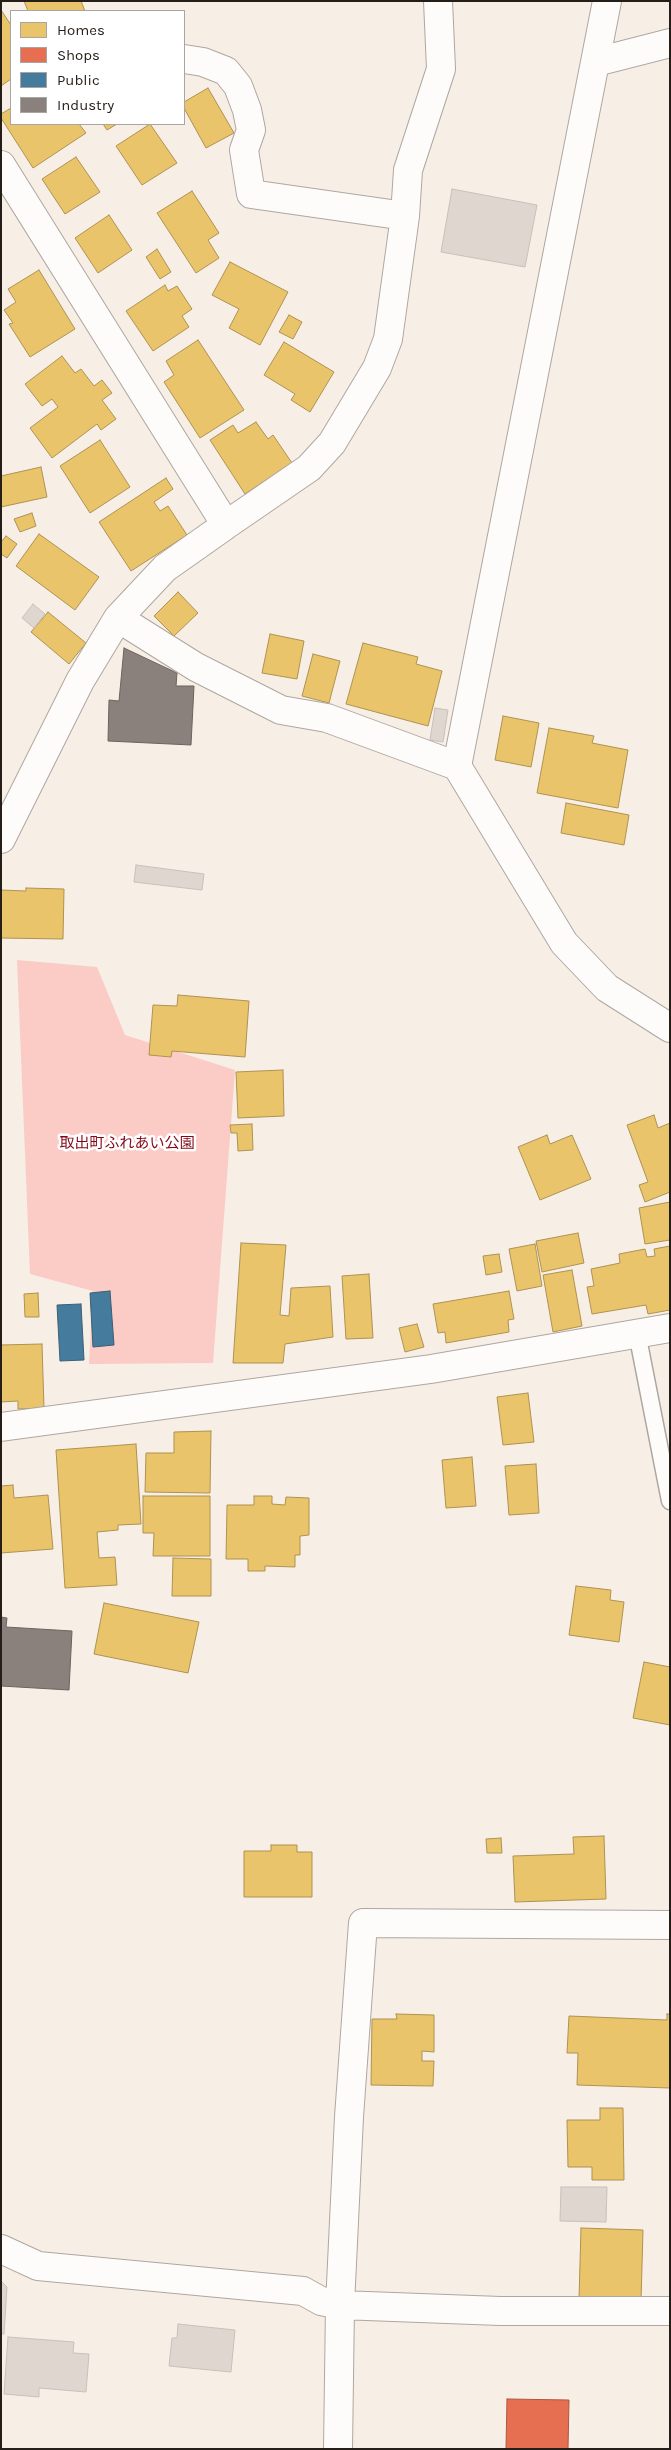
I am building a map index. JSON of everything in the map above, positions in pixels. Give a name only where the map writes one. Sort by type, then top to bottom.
[{"type":"street","points":[[1,839],[80,681],[118,618],[165,568],[310,468],[332,443],[377,368],[388,340],[405,216],[408,170],[441,69],[438,1]]},
{"type":"street","points":[[457,766],[607,1]]},
{"type":"street","points":[[596,62],[670,43]]},
{"type":"street","points":[[185,59],[202,62],[226,71],[238,86],[247,110],[251,130],[244,150],[251,194],[405,216]]},
{"type":"street","points":[[1,165],[226,525]]},
{"type":"street","points":[[118,618],[196,667],[280,710],[327,718],[457,766],[564,943],[608,988],[670,1028]]},
{"type":"street","points":[[1,1427],[431,1369],[670,1328]]},
{"type":"street","points":[[338,2449],[340,2305],[348,2118],[363,1923],[670,1925]]},
{"type":"street","points":[[1,2249],[38,2266],[303,2291],[321,2301],[340,2305],[500,2311],[670,2311]]},
{"type":"lane","points":[[637,1333],[670,1502]]},
{"type":"green space","name":"取出町ふれあい公園","points":[[17,960],[97,967],[125,1035],[235,1070],[213,1363],[89,1364],[93,1291],[30,1274]]},
{"type":"building: Homes","points":[[24,1],[81,1],[85,10],[28,10]]},
{"type":"building: Homes","points":[[1,10],[10,24],[10,80],[1,86]]},
{"type":"building: Homes","points":[[208,88],[234,133],[206,148],[185,110],[185,101]]},
{"type":"building: Homes","points":[[10,109],[10,125],[80,125],[86,133],[33,168],[1,118],[1,114]]},
{"type":"building: Homes","points":[[104,125],[115,125],[107,130]]},
{"type":"building: Homes","points":[[151,125],[177,163],[142,185],[116,146]]},
{"type":"building: Homes","points":[[76,157],[100,192],[65,214],[42,179]]},
{"type":"building: Homes","points":[[192,191],[219,233],[208,240],[219,258],[196,273],[157,213]]},
{"type":"building: Homes","points":[[109,215],[132,250],[98,273],[75,238]]},
{"type":"building: Homes","points":[[157,249],[171,272],[160,279],[146,257]]},
{"type":"building: Homes","points":[[230,262],[288,292],[260,345],[229,328],[239,309],[212,295]]},
{"type":"building: Homes","points":[[39,270],[75,329],[30,357],[9,324],[13,323],[4,310],[16,302],[8,289]]},
{"type":"building: Homes","points":[[165,285],[168,291],[177,286],[192,309],[182,316],[189,327],[153,351],[126,311]]},
{"type":"building: Homes","points":[[289,315],[302,322],[293,339],[279,332]]},
{"type":"building: Homes","points":[[198,340],[244,410],[200,438],[164,382],[174,375],[166,361]]},
{"type":"building: Homes","points":[[284,342],[334,372],[310,412],[291,400],[295,394],[264,375]]},
{"type":"building: Homes","points":[[62,356],[75,373],[81,369],[94,386],[102,380],[112,393],[102,400],[116,419],[101,430],[97,424],[52,458],[30,428],[58,407],[52,399],[42,406],[25,384]]},
{"type":"building: Homes","points":[[256,422],[268,439],[273,435],[292,463],[245,494],[210,440],[233,425],[238,433]]},
{"type":"building: Homes","points":[[100,440],[130,487],[90,513],[60,466]]},
{"type":"building: Homes","points":[[41,467],[47,497],[1,507],[1,476]]},
{"type":"building: Homes","points":[[166,478],[173,489],[154,502],[160,511],[168,506],[187,535],[131,571],[99,522]]},
{"type":"building: Homes","points":[[32,513],[36,526],[20,532],[14,519]]},
{"type":"building: Homes","points":[[39,534],[99,577],[75,610],[16,566]]},
{"type":"building: Homes","points":[[6,536],[17,544],[7,558],[1,554],[1,542]]},
{"type":"building: Homes","points":[[178,592],[198,613],[174,636],[154,616]]},
{"type":"building: Homes","points":[[48,612],[86,643],[69,664],[31,632]]},
{"type":"building: Homes","points":[[270,634],[304,641],[297,679],[262,673]]},
{"type":"building: Homes","points":[[363,643],[418,657],[416,664],[442,671],[428,726],[346,704]]},
{"type":"building: Homes","points":[[313,654],[340,661],[329,703],[302,696]]},
{"type":"building: Homes","points":[[503,716],[539,723],[531,767],[495,760]]},
{"type":"building: Homes","points":[[549,728],[594,736],[592,743],[628,750],[618,808],[537,793]]},
{"type":"building: Homes","points":[[566,803],[629,815],[624,845],[561,833]]},
{"type":"building: Homes","points":[[26,888],[64,889],[63,939],[1,938],[1,890],[26,891]]},
{"type":"building: Homes","points":[[178,995],[249,1001],[245,1057],[172,1051],[171,1057],[149,1055],[153,1005],[177,1006]]},
{"type":"building: Homes","points":[[283,1070],[284,1116],[238,1118],[236,1072]]},
{"type":"building: Homes","points":[[654,1115],[658,1128],[670,1123],[670,1192],[645,1202],[639,1185],[648,1182],[627,1125]]},
{"type":"building: Homes","points":[[252,1124],[253,1150],[238,1151],[237,1133],[231,1133],[230,1125]]},
{"type":"building: Homes","points":[[547,1135],[550,1144],[572,1135],[591,1179],[540,1200],[518,1147]]},
{"type":"building: Homes","points":[[670,1202],[670,1240],[645,1244],[639,1208]]},
{"type":"building: Homes","points":[[578,1233],[584,1263],[542,1272],[536,1241]]},
{"type":"building: Homes","points":[[241,1243],[286,1245],[280,1315],[289,1316],[291,1288],[330,1286],[333,1337],[285,1344],[283,1363],[233,1363]]},
{"type":"building: Homes","points":[[535,1244],[542,1286],[517,1291],[509,1249]]},
{"type":"building: Homes","points":[[670,1246],[670,1310],[648,1314],[646,1305],[592,1314],[587,1287],[594,1286],[591,1269],[620,1263],[619,1254],[645,1249],[647,1257],[655,1256],[654,1249]]},
{"type":"building: Homes","points":[[499,1254],[502,1272],[486,1275],[483,1256]]},
{"type":"building: Homes","points":[[572,1270],[582,1326],[553,1332],[543,1275]]},
{"type":"building: Homes","points":[[369,1274],[373,1338],[346,1339],[342,1276]]},
{"type":"building: Homes","points":[[509,1291],[514,1319],[508,1320],[509,1332],[446,1343],[445,1332],[438,1333],[433,1304]]},
{"type":"building: Homes","points":[[38,1293],[39,1317],[25,1317],[24,1294]]},
{"type":"building: Homes","points":[[417,1324],[424,1347],[405,1352],[399,1328]]},
{"type":"building: Homes","points":[[42,1344],[44,1408],[18,1409],[18,1401],[1,1402],[1,1345]]},
{"type":"building: Homes","points":[[528,1393],[534,1442],[503,1445],[497,1397]]},
{"type":"building: Homes","points":[[211,1431],[210,1493],[145,1492],[146,1453],[174,1453],[174,1432]]},
{"type":"building: Homes","points":[[136,1444],[141,1524],[118,1525],[118,1530],[97,1532],[99,1558],[115,1557],[117,1585],[65,1588],[56,1450]]},
{"type":"building: Homes","points":[[472,1457],[476,1506],[446,1508],[442,1460]]},
{"type":"building: Homes","points":[[536,1464],[539,1513],[509,1515],[505,1466]]},
{"type":"building: Homes","points":[[13,1485],[14,1498],[48,1495],[53,1549],[1,1553],[1,1486]]},
{"type":"building: Homes","points":[[143,1496],[210,1496],[210,1556],[153,1556],[154,1533],[143,1533]]},
{"type":"building: Homes","points":[[254,1496],[272,1496],[272,1504],[285,1505],[286,1497],[309,1498],[309,1535],[300,1536],[300,1555],[295,1555],[295,1567],[265,1566],[265,1571],[248,1571],[248,1559],[226,1559],[227,1505],[254,1505]]},
{"type":"building: Homes","points":[[173,1558],[211,1559],[211,1596],[172,1596]]},
{"type":"building: Homes","points":[[576,1586],[611,1590],[610,1600],[624,1602],[619,1642],[569,1635]]},
{"type":"building: Homes","points":[[104,1603],[199,1622],[188,1673],[94,1654]]},
{"type":"building: Homes","points":[[644,1662],[670,1667],[670,1725],[633,1718]]},
{"type":"building: Homes","points":[[604,1836],[606,1899],[515,1902],[513,1856],[574,1854],[573,1837]]},
{"type":"building: Homes","points":[[501,1838],[502,1853],[487,1853],[486,1839]]},
{"type":"building: Homes","points":[[271,1845],[297,1845],[297,1852],[312,1852],[312,1897],[244,1897],[244,1851],[271,1851]]},
{"type":"building: Homes","points":[[396,2014],[434,2015],[434,2052],[422,2051],[422,2061],[434,2061],[433,2086],[371,2085],[372,2019],[397,2019]]},
{"type":"building: Homes","points":[[667,2014],[670,2014],[670,2088],[577,2085],[578,2053],[567,2053],[569,2016],[667,2020]]},
{"type":"building: Homes","points":[[600,2108],[623,2108],[624,2180],[592,2180],[592,2167],[568,2167],[567,2120],[600,2120]]},
{"type":"building: Homes","points":[[581,2228],[643,2230],[641,2301],[579,2299]]},
{"type":"building: Shops","points":[[507,2399],[569,2400],[568,2449],[506,2449]]},
{"type":"building: Public","points":[[110,1291],[114,1345],[93,1347],[90,1293]]},
{"type":"building: Public","points":[[81,1304],[84,1360],[60,1361],[57,1305]]},
{"type":"building: Industry","points":[[124,648],[177,673],[176,686],[194,686],[191,745],[108,741],[109,700],[119,701]]},
{"type":"building: Industry","points":[[1,1617],[7,1618],[6,1627],[72,1631],[69,1690],[1,1686]]},
{"type":"building: Other","points":[[452,189],[537,205],[525,267],[441,252]]},
{"type":"building: Other","points":[[33,604],[45,614],[34,628],[22,618]]},
{"type":"building: Other","points":[[435,708],[448,710],[443,742],[430,740]]},
{"type":"building: Other","points":[[136,865],[204,874],[202,890],[134,882]]},
{"type":"building: Other","points":[[561,2187],[607,2187],[606,2222],[560,2221]]},
{"type":"building: Other","points":[[1,2281],[7,2287],[4,2334],[1,2334]]},
{"type":"building: Other","points":[[178,2324],[235,2330],[231,2372],[169,2366],[172,2338],[177,2338]]},
{"type":"building: Other","points":[[8,2337],[74,2342],[73,2353],[89,2354],[86,2392],[39,2388],[39,2397],[4,2394]]}]
